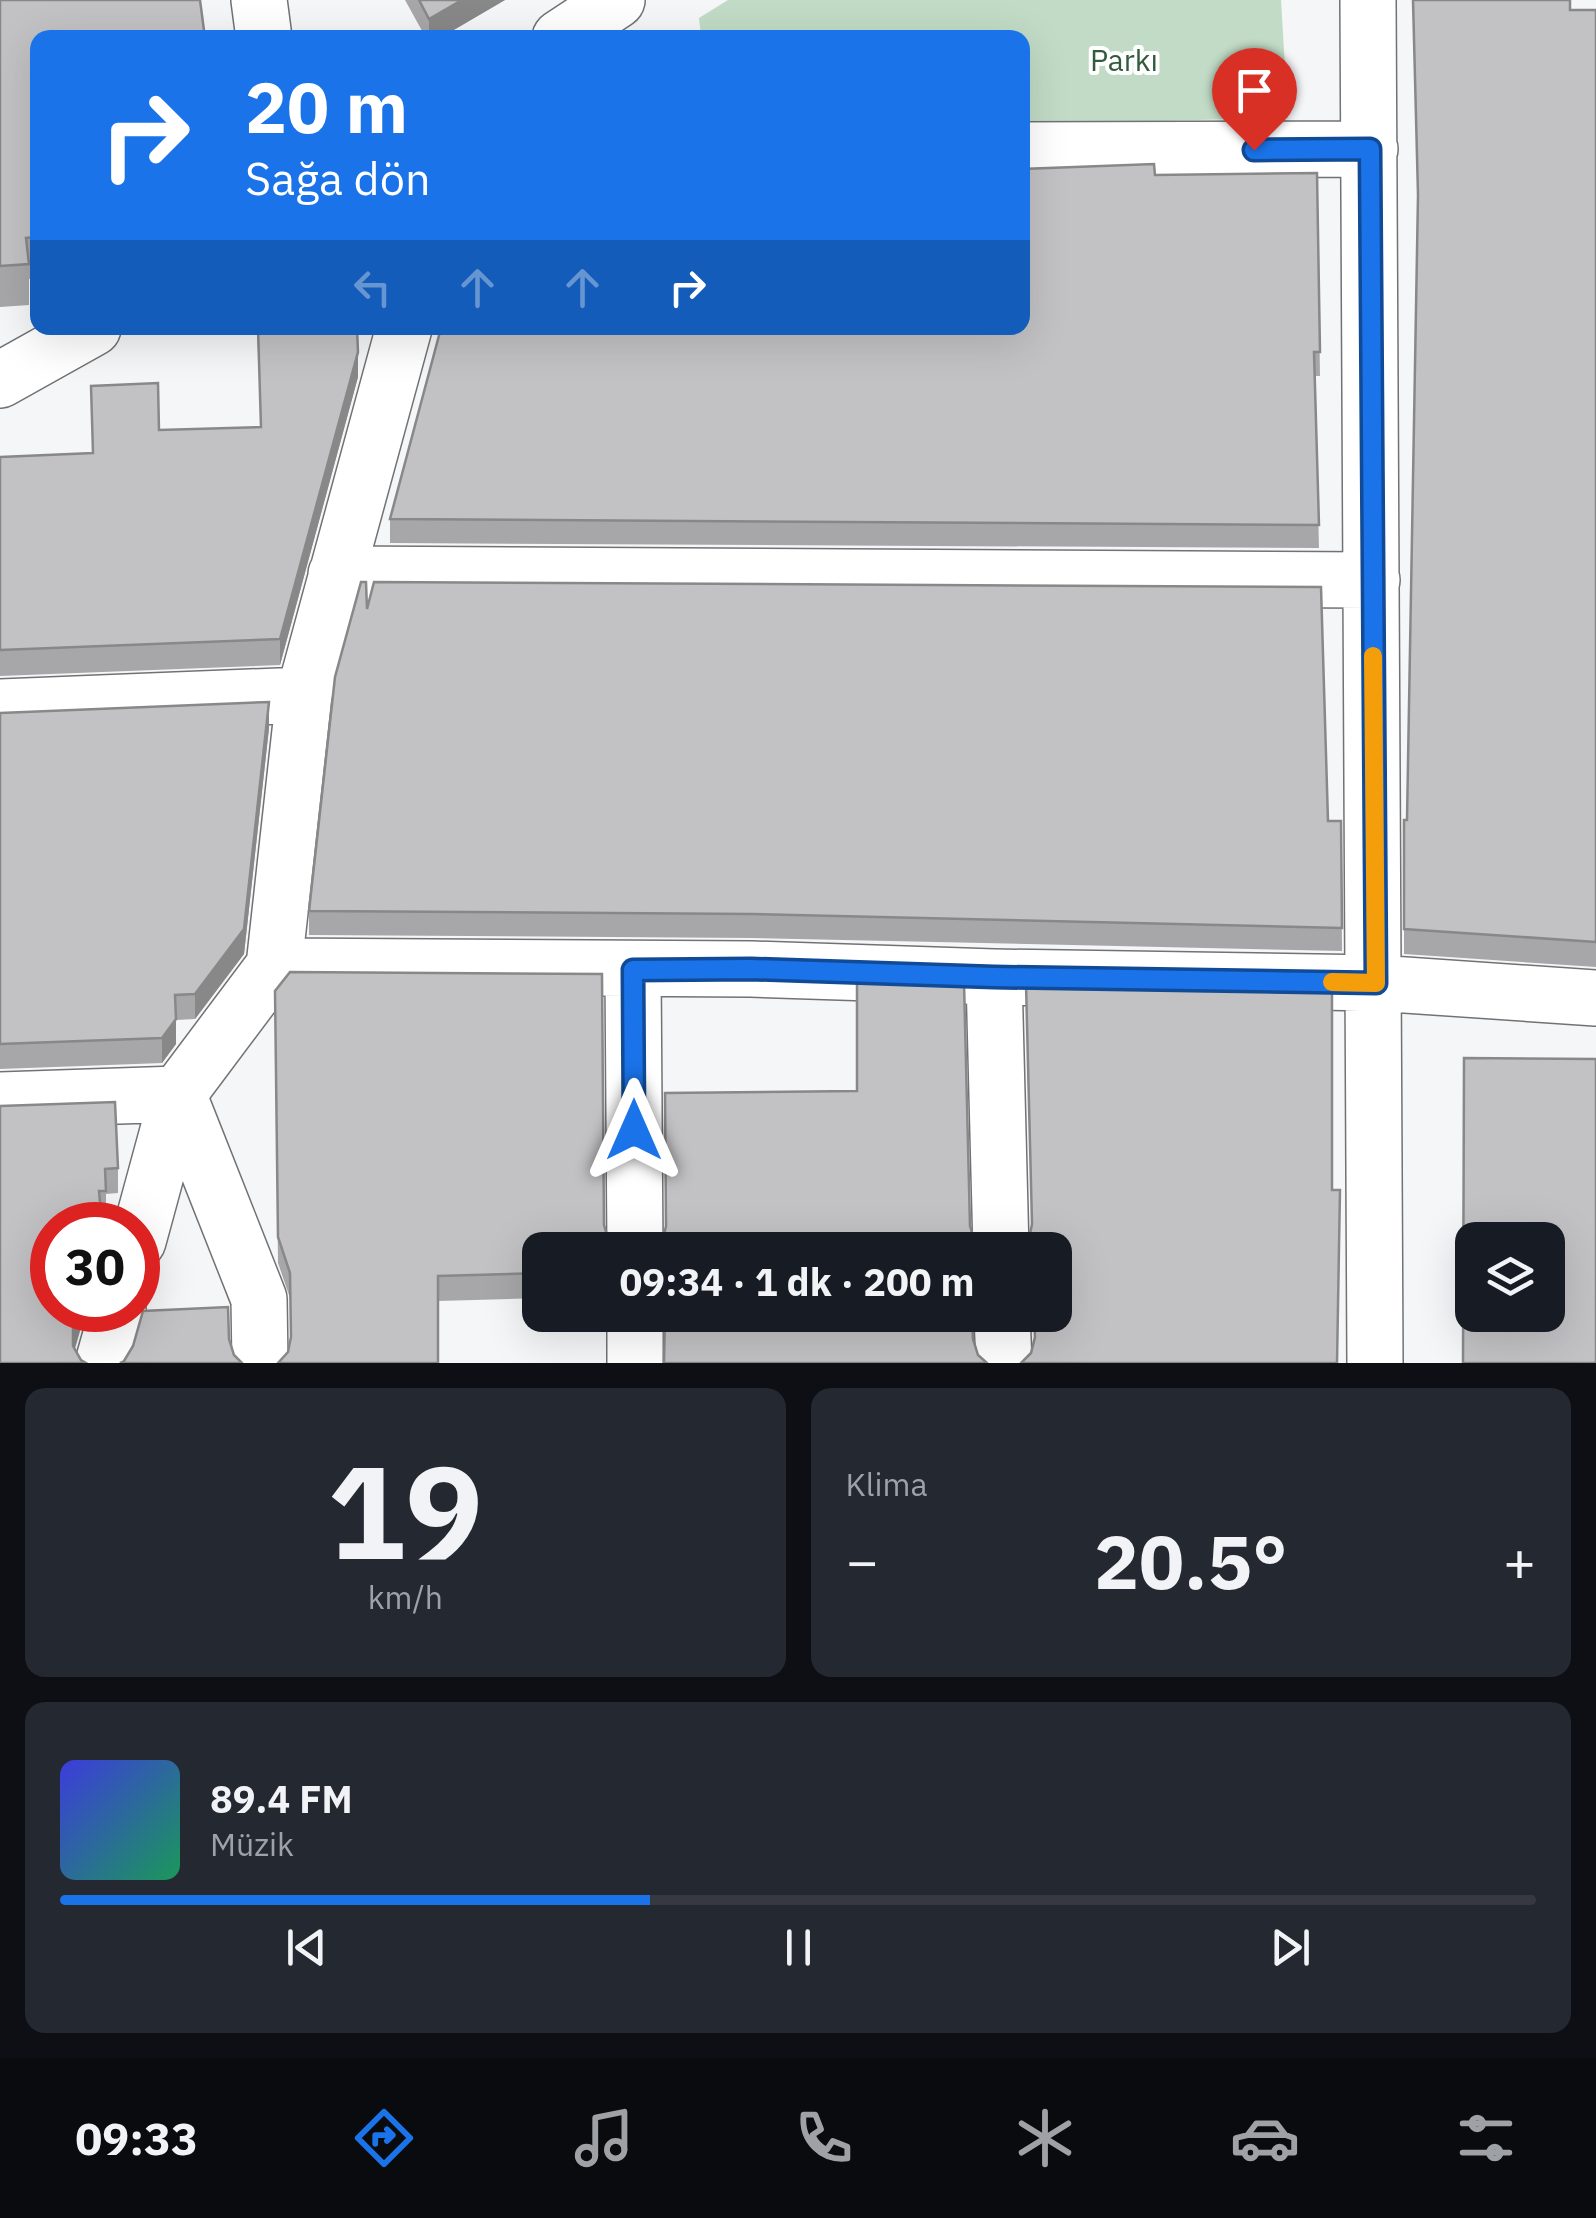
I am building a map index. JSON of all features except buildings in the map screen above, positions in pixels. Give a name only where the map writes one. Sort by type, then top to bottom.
[{"type":"street","points":[[259,0],[263,30]]},
{"type":"street","points":[[572,30],[617,0]]},
{"type":"street","points":[[1368,0],[1375,1363]]},
{"type":"street","points":[[1030,150],[1370,149]]},
{"type":"street","points":[[0,380],[80,335]]},
{"type":"street","points":[[148,1202],[178,1094],[274,966],[304,695],[402,335]]},
{"type":"street","points":[[336,574],[1372,580]]},
{"type":"street","points":[[0,707],[304,695]]},
{"type":"street","points":[[274,966],[751,969],[1376,983],[1596,998]]},
{"type":"street","points":[[633,970],[634,1232]]},
{"type":"street","points":[[994,977],[1001,1232]]},
{"type":"street","points":[[0,1100],[178,1094]]},
{"type":"street","points":[[178,1094],[259,1299],[260,1363]]},
{"type":"street","points":[[104,1363],[112,1332]]},
{"type":"street","points":[[635,1332],[635,1363]]},
{"type":"street","points":[[1003,1332],[1004,1363]]},
{"type":"green space","name":"Parkı","points":[[728,0],[1281,0],[1288,118],[1030,124],[1030,30],[700,30],[699,18]]},
{"type":"slow traffic","points":[[1332,982],[1376,983],[1373,656]]},
{"type":"route","points":[[634,1130],[633,970],[751,969],[1376,983],[1370,149],[1254,150]]}]
